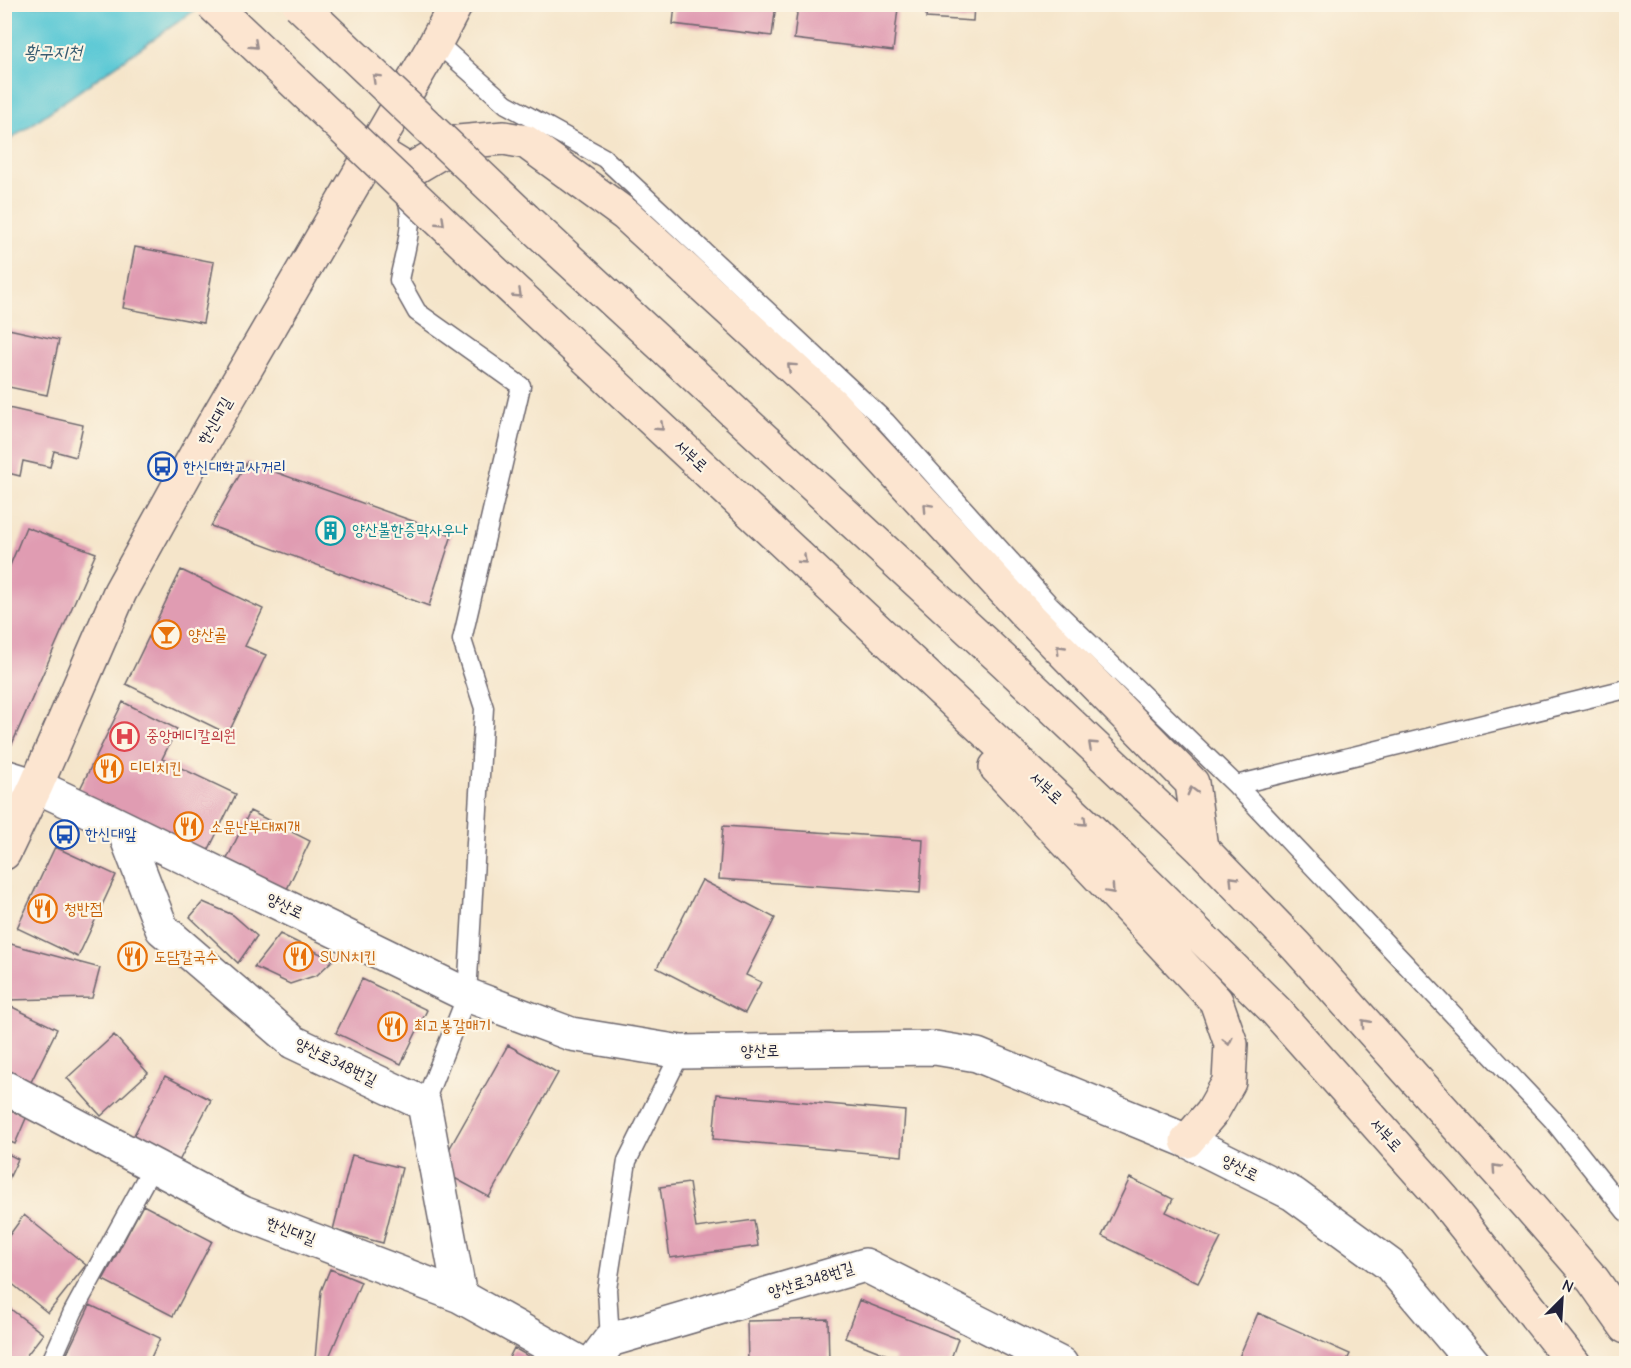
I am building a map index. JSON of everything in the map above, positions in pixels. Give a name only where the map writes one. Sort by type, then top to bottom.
[{"type":"main road","name":"서부로","points":[[212,4],[475,254],[1123,860],[1275,1011],[1444,1200],[1574,1364]]},
{"type":"main road","points":[[299,4],[525,219],[1005,662],[1201,848],[1296,946],[1528,1205],[1593,1280],[1626,1327]]},
{"type":"main road","name":"한신대길","points":[[4,854],[120,592],[199,449],[456,4]]},
{"type":"main road","points":[[370,154],[409,171],[458,142],[504,138],[526,142],[626,215],[833,405],[1027,615],[1192,783],[1201,848]]},
{"type":"main road","points":[[844,598],[1030,804],[1216,1001],[1231,1044],[1229,1082],[1212,1112],[1187,1141]]},
{"type":"main road","points":[[1528,1205],[1626,1288]]},
{"type":"street","name":"양산로","points":[[4,776],[36,786],[467,994],[571,1034],[681,1052],[935,1048],[977,1055],[1187,1141],[1293,1194],[1390,1265],[1474,1364]]},
{"type":"street","name":"양산로348번길","points":[[123,828],[162,929],[293,1042],[424,1104]]},
{"type":"street","name":"한신대길","points":[[4,1087],[243,1213],[460,1296],[582,1364]]},
{"type":"street","points":[[424,1104],[460,1296]]},
{"type":"street","name":"양산로348번길","points":[[601,1352],[865,1264],[1060,1364]]},
{"type":"lane","points":[[436,42],[506,104],[604,158],[886,422],[1048,604],[1236,785],[1552,1119],[1626,1212]]},
{"type":"lane","points":[[370,154],[407,199],[411,220],[399,280],[417,312],[521,386],[462,640],[484,708],[467,994],[424,1104]]},
{"type":"lane","points":[[1236,785],[1626,689]]},
{"type":"lane","points":[[601,1352],[607,1289],[627,1161],[681,1052]]},
{"type":"lane","points":[[50,1364],[73,1312],[153,1166]]},
{"type":"water","name":"황구지천","points":[[5,5],[202,5],[5,143]]},
{"type":"building","points":[[675,4],[776,4],[772,36],[673,24]]},
{"type":"building","points":[[798,4],[868,4],[898,8],[893,51],[794,39]]},
{"type":"building","points":[[927,4],[974,4],[973,21],[926,18]]},
{"type":"building","points":[[135,247],[214,262],[203,323],[123,308]]},
{"type":"building","points":[[4,328],[59,340],[47,395],[4,386]]},
{"type":"building","points":[[4,407],[83,425],[76,457],[54,451],[50,467],[23,461],[20,476],[4,472]]},
{"type":"building","name":"양산불한증막사우나","points":[[247,462],[452,535],[429,606],[211,526]]},
{"type":"building","points":[[26,527],[96,553],[12,744],[4,742],[4,580]]},
{"type":"building","points":[[181,570],[263,609],[245,646],[266,655],[228,734],[126,684]]},
{"type":"building","points":[[123,702],[177,729],[162,759],[236,794],[206,855],[78,793]]},
{"type":"building","points":[[250,811],[310,841],[286,891],[226,861]]},
{"type":"building","points":[[723,826],[923,839],[920,893],[719,879]]},
{"type":"building","points":[[55,847],[116,875],[78,957],[17,928]]},
{"type":"building","points":[[702,880],[775,918],[746,975],[761,982],[745,1013],[657,968]]},
{"type":"building","points":[[203,902],[233,915],[257,936],[238,963],[190,917]]},
{"type":"building","points":[[280,934],[333,960],[317,975],[290,984],[254,967]]},
{"type":"building","points":[[7,943],[100,968],[92,998],[8,1000]]},
{"type":"building","points":[[362,979],[427,1010],[401,1064],[336,1033]]},
{"type":"building","points":[[4,1003],[57,1029],[30,1084],[4,1072]]},
{"type":"building","points":[[114,1035],[148,1073],[101,1116],[67,1078]]},
{"type":"building","points":[[508,1045],[558,1073],[489,1197],[438,1169]]},
{"type":"building","points":[[165,1076],[211,1100],[179,1161],[133,1137]]},
{"type":"building","points":[[717,1094],[905,1111],[902,1156],[713,1139]]},
{"type":"building","points":[[4,1106],[27,1116],[15,1144],[4,1139]]},
{"type":"building","points":[[4,1152],[18,1159],[4,1189]]},
{"type":"building","points":[[352,1155],[402,1168],[383,1243],[333,1230]]},
{"type":"building","points":[[1130,1178],[1173,1199],[1166,1212],[1221,1238],[1198,1283],[1102,1236]]},
{"type":"building","points":[[689,1183],[696,1228],[754,1220],[758,1246],[670,1258],[660,1187]]},
{"type":"building","points":[[143,1205],[212,1241],[173,1316],[103,1280]]},
{"type":"building","points":[[24,1215],[86,1265],[48,1313],[5,1278],[5,1241]]},
{"type":"building","points":[[330,1269],[361,1282],[326,1364],[315,1359],[321,1291]]},
{"type":"building","points":[[859,1300],[958,1339],[949,1364],[894,1364],[895,1358],[845,1338]]},
{"type":"building","points":[[4,1304],[43,1334],[20,1364],[4,1364]]},
{"type":"building","points":[[90,1305],[160,1338],[148,1364],[71,1364],[64,1360]]},
{"type":"building","points":[[1258,1313],[1350,1354],[1345,1364],[1236,1364]]},
{"type":"building","points":[[828,1319],[829,1363],[748,1363],[747,1321]]},
{"type":"building","points":[[514,1348],[542,1364],[506,1364]]},
{"type":"place","name":"한신대학교사거리","points":[[162,467]]},
{"type":"place","name":"양산불한증막사우나","points":[[331,530]]},
{"type":"place","name":"양산골","points":[[167,635]]},
{"type":"place","name":"중앙메디칼의원","points":[[125,736]]},
{"type":"place","name":"디디치킨","points":[[109,768]]},
{"type":"place","name":"소문난부대찌개","points":[[189,827]]},
{"type":"place","name":"한신대앞","points":[[64,834]]},
{"type":"place","name":"청반점","points":[[43,909]]},
{"type":"place","name":"도담칼국수","points":[[133,957]]},
{"type":"place","name":"SUN치킨","points":[[299,957]]},
{"type":"place","name":"최고봉갈매기","points":[[393,1026]]}]
